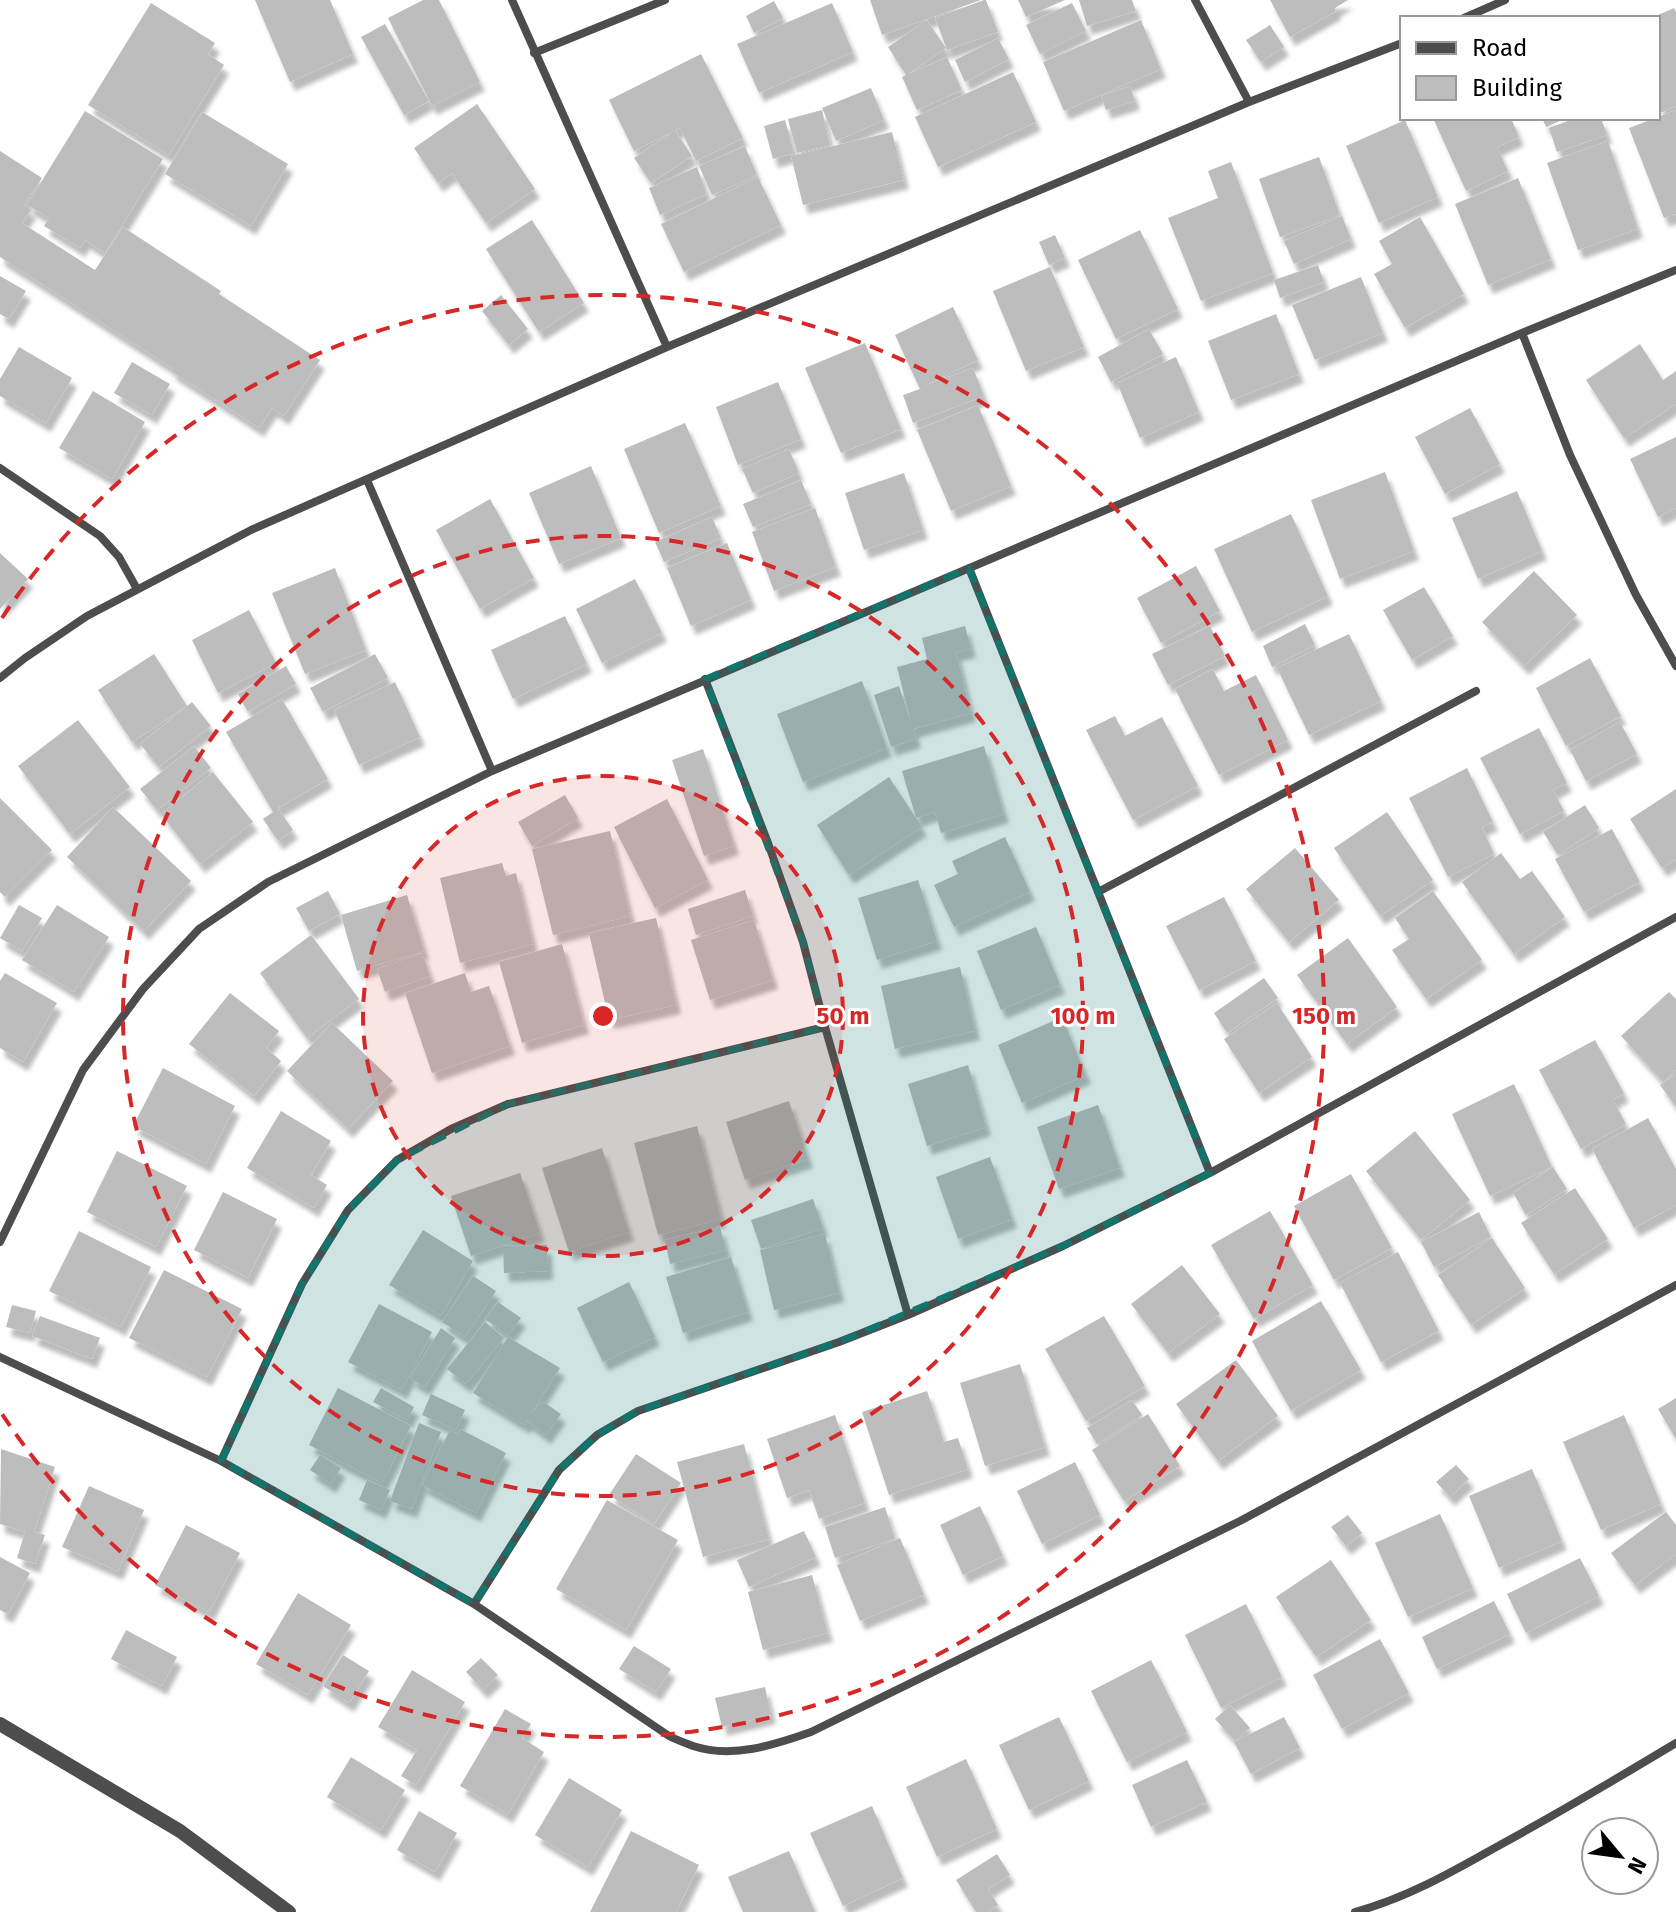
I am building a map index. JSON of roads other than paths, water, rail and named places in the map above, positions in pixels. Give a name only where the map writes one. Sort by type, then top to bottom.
[{"type":"street","points":[[512,0],[667,347]]},
{"type":"street","points":[[534,53],[665,0]]},
{"type":"street","points":[[1195,0],[1249,102]]},
{"type":"street","points":[[1469,16],[1505,0]]},
{"type":"street","points":[[0,678],[87,616],[251,530],[667,347],[1249,102],[1400,44]]},
{"type":"street","points":[[0,1242],[83,1070],[143,989],[199,929],[268,882],[492,771],[1676,270]]},
{"type":"street","points":[[1522,333],[1570,455],[1636,595],[1676,666]]},
{"type":"street","points":[[0,468],[100,536],[119,557],[137,589]]},
{"type":"street","points":[[367,480],[492,771]]},
{"type":"street","points":[[969,568],[1210,1173]]},
{"type":"street","points":[[705,679],[803,942],[908,1315]]},
{"type":"street","points":[[1098,892],[1476,691]]},
{"type":"street","points":[[474,1604],[559,1470],[597,1435],[638,1411],[839,1342],[1063,1246],[1210,1173],[1676,917]]},
{"type":"street","points":[[221,1461],[302,1284],[348,1210],[397,1160],[451,1129],[508,1104],[825,1027]]},
{"type":"street","points":[[0,1357],[221,1461],[474,1604],[669,1736],[694,1747],[721,1751],[767,1747],[811,1732],[1240,1521],[1676,1285]]},
{"type":"street","points":[[0,1724],[180,1831],[289,1912]]},
{"type":"street","points":[[1355,1912],[1445,1876],[1575,1804],[1676,1743]]}]
